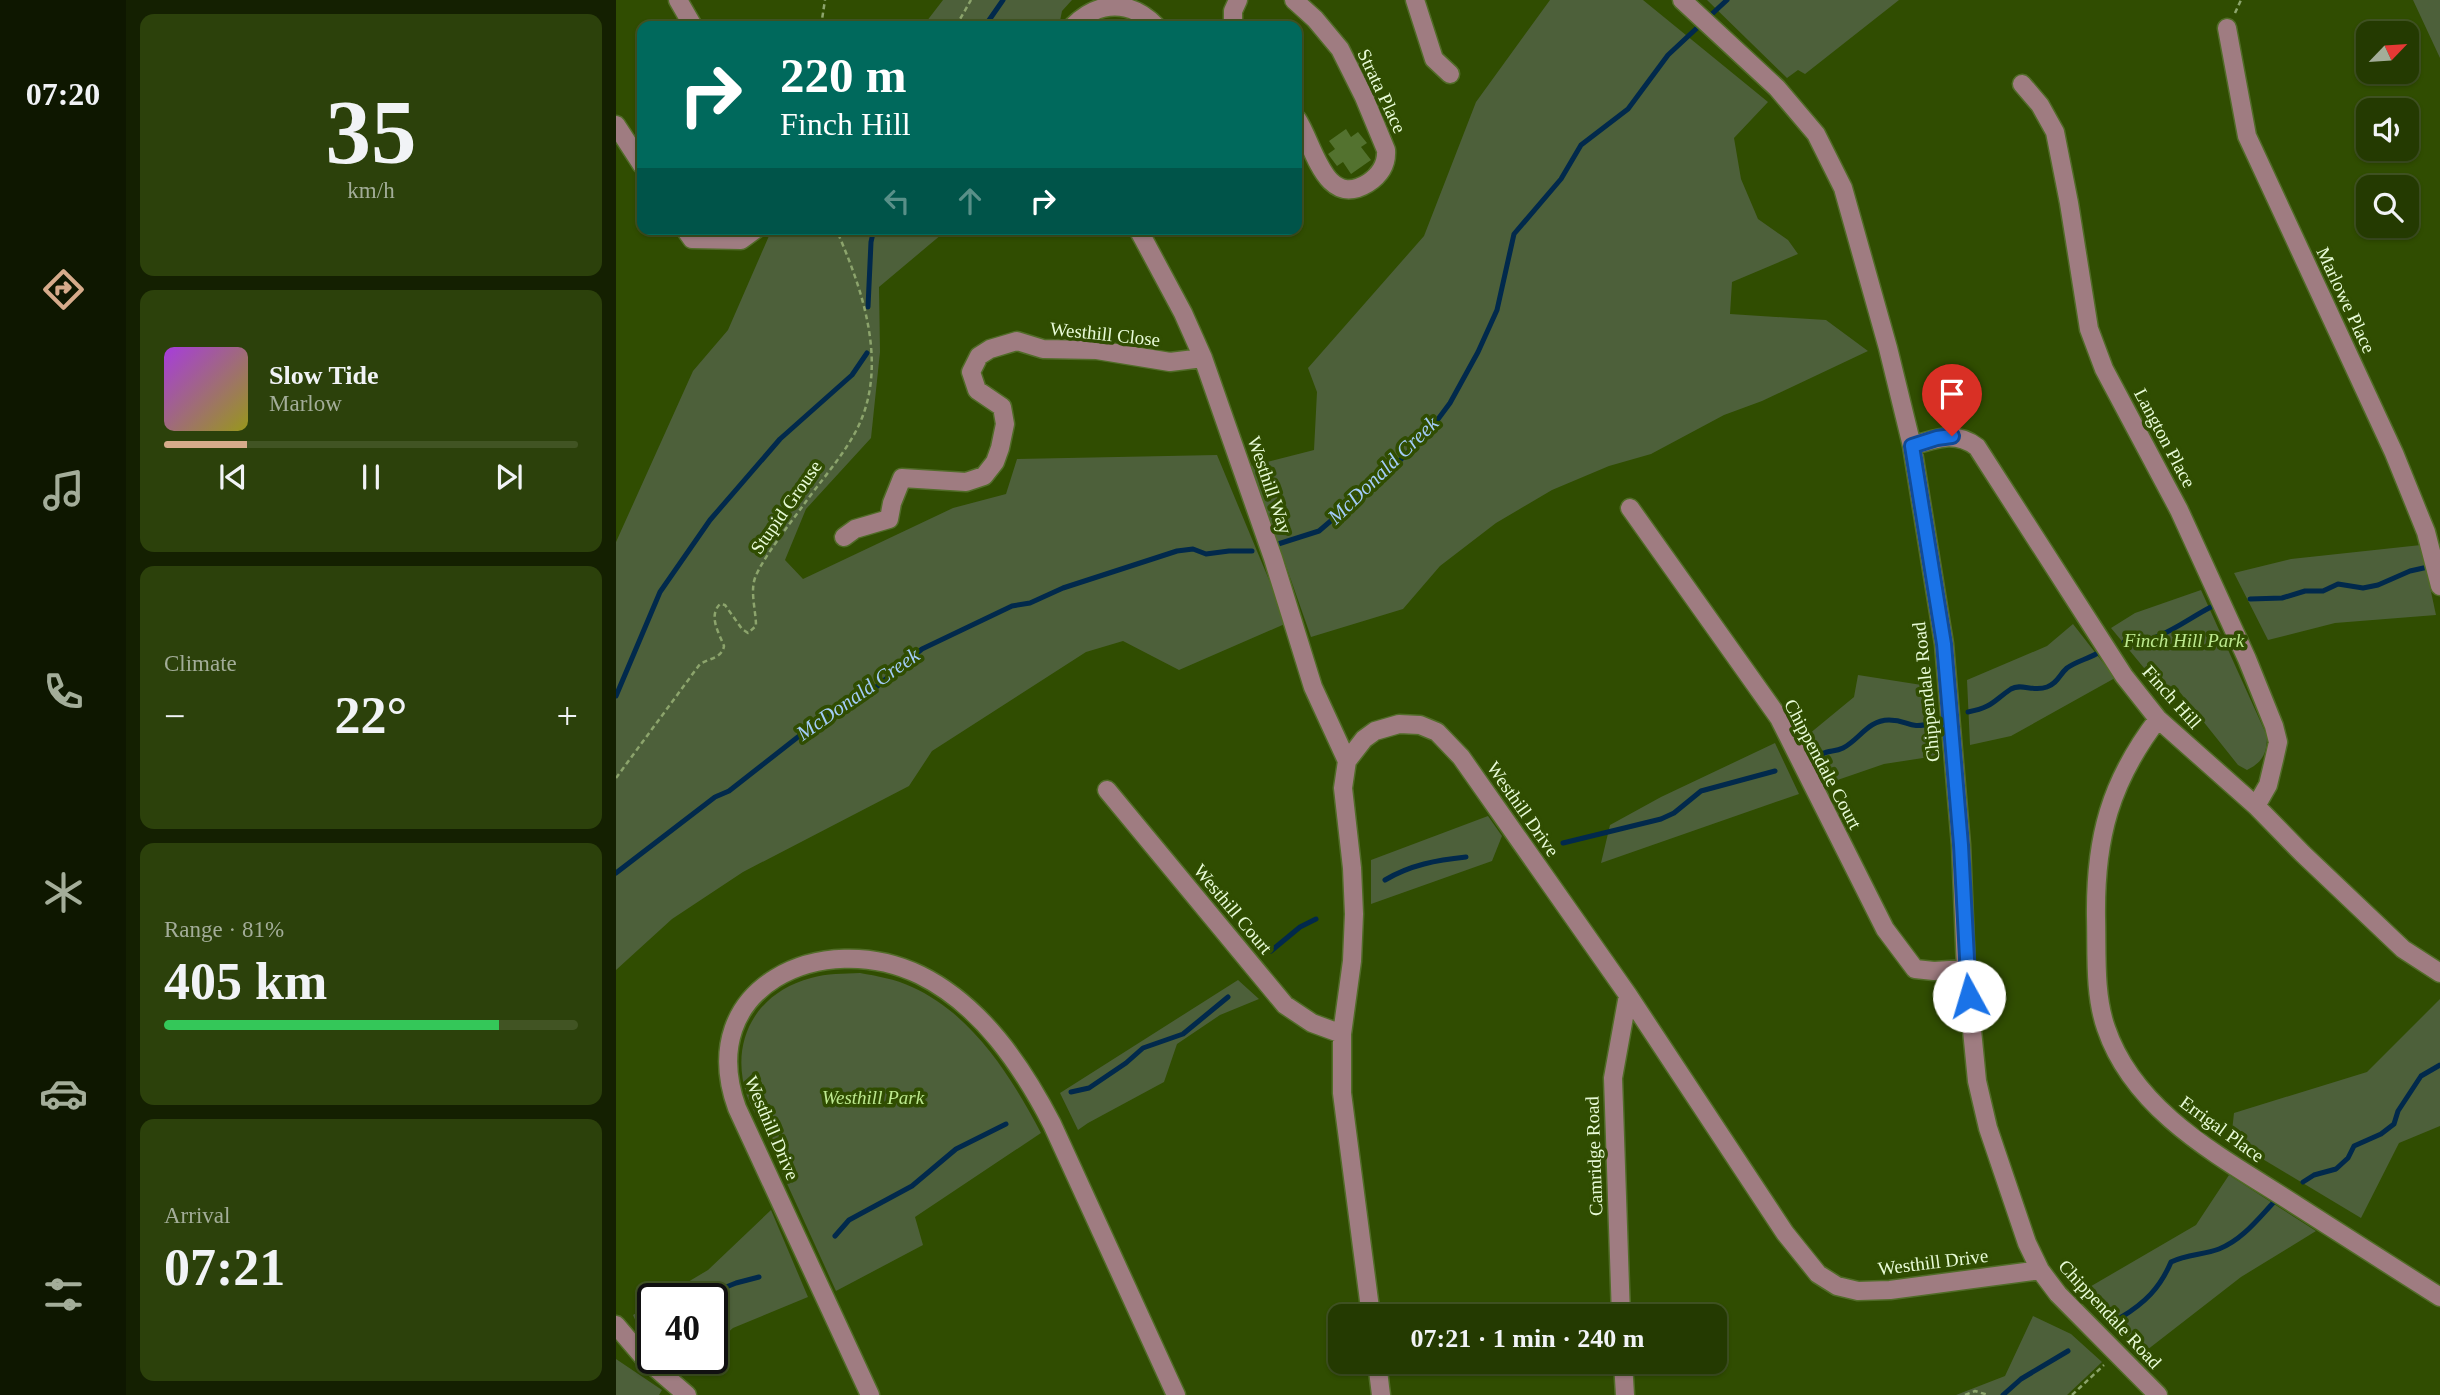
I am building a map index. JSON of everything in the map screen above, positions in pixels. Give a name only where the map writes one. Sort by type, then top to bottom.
[{"type":"street","points":[[678,0],[689,21]]},
{"type":"street","points":[[1233,21],[1233,11],[1238,0]]},
{"type":"street","name":"Strata Place","points":[[1294,0],[1329,35],[1349,65],[1382,138],[1386,150],[1383,167],[1371,181],[1354,188],[1346,189],[1333,184],[1322,172],[1302,130]]},
{"type":"street","points":[[1415,0],[1434,59],[1450,74]]},
{"type":"street","name":"Chippendale Road","points":[[1682,0],[1777,88],[1816,134],[1843,188],[1888,348],[1912,446],[1944,644],[1961,845],[1966,969],[1977,1081],[1988,1128],[2027,1243],[2040,1270],[2059,1294],[2158,1395]]},
{"type":"street","points":[[1079,21],[1092,10],[1113,4],[1137,8],[1151,21]]},
{"type":"street","name":"Marlowe Place","points":[[2227,28],[2247,136],[2395,453],[2426,532],[2440,586]]},
{"type":"street","name":"Langton Place","points":[[2022,84],[2040,105],[2054,132],[2089,329],[2104,369],[2179,510],[2274,726],[2278,742],[2269,785],[2256,806]]},
{"type":"street","points":[[616,125],[637,157]]},
{"type":"street","points":[[689,235],[692,239],[741,240],[748,235]]},
{"type":"street","name":"Westhill Way","points":[[1141,235],[1183,313],[1203,358],[1273,558],[1314,687],[1347,761]]},
{"type":"street","name":"Westhill Close","points":[[844,537],[855,529],[889,519],[902,478],[966,482],[984,476],[995,462],[1005,424],[1002,407],[976,390],[971,372],[979,356],[990,349],[1017,341],[1043,349],[1097,350],[1162,361],[1184,362],[1203,358]]},
{"type":"street","name":"Finch Hill","points":[[1912,446],[1952,436],[1977,447],[2124,676],[2158,719],[2256,806],[2403,948],[2440,973]]},
{"type":"street","name":"Chippendale Court","points":[[1630,508],[1779,718],[1885,929],[1901,953],[1915,969],[1966,969]]},
{"type":"street","name":"Errigal Place","points":[[2158,719],[2139,744],[2112,800],[2099,851],[2096,878],[2100,1003],[2106,1028],[2116,1049],[2136,1085],[2174,1123],[2440,1297]]},
{"type":"street","name":"Westhill Drive","points":[[1347,761],[1364,738],[1399,724],[1420,725],[1437,732],[1461,757],[1628,995],[1785,1233],[1818,1273],[1837,1286],[1858,1291],[1879,1291],[2040,1270]]},
{"type":"street","points":[[1347,761],[1343,788],[1352,868],[1353,925],[1352,961],[1342,1034],[1344,1117],[1369,1304]]},
{"type":"street","name":"Westhill Court","points":[[1107,790],[1285,1005],[1312,1023],[1342,1034]]},
{"type":"street","name":"Westhill Drive","points":[[870,1395],[737,1108],[727,1071],[731,1033],[740,1013],[755,994],[792,970],[815,963],[844,960],[886,964],[931,981],[960,1001],[1007,1051],[1036,1094],[1052,1124],[1176,1395]]},
{"type":"street","name":"Camridge Road","points":[[1621,1304],[1613,1078],[1628,995]]},
{"type":"street","points":[[616,1325],[644,1358],[687,1395]]},
{"type":"street","points":[[1378,1374],[1381,1395]]},
{"type":"street","points":[[1624,1374],[1625,1395]]},
{"type":"path","points":[[822,21],[825,0]]},
{"type":"path","points":[[959,21],[971,0]]},
{"type":"path","name":"Stupid Grouse","points":[[616,778],[701,664],[719,656],[723,651],[724,646],[713,615],[716,608],[720,604],[725,605],[748,633],[756,626],[754,579],[775,544],[856,430],[869,401],[873,359],[867,320],[850,261],[839,235]]},
{"type":"path","points":[[2072,1395],[2106,1363]]},
{"type":"path","points":[[1965,1395],[1975,1391],[1988,1395]]},
{"type":"green space","points":[[943,0],[1072,0],[1062,11],[1060,21],[927,21]]},
{"type":"green space","points":[[1550,0],[1643,0],[1768,102],[1734,138],[1741,179],[1758,219],[1788,240],[1798,254],[1732,282],[1730,314],[1826,320],[1868,351],[1762,401],[1724,415],[1651,454],[1609,466],[1552,490],[1496,523],[1440,566],[1403,609],[1311,637],[1251,466],[1314,450],[1317,392],[1308,368],[1424,236],[1476,102]]},
{"type":"green space","points":[[1707,0],[1899,0],[1805,74],[1798,70],[1787,78]]},
{"type":"green space","points":[[2413,0],[2440,0],[2440,58]]},
{"type":"green space","points":[[769,235],[941,235],[879,287],[880,352],[871,438],[806,509],[785,560],[803,579],[953,508],[1006,494],[1017,459],[1217,455],[1287,623],[1179,670],[1123,641],[1086,652],[932,751],[909,786],[743,872],[672,919],[616,970],[616,542],[693,371],[728,330]]},
{"type":"green space","points":[[2421,545],[2436,615],[2335,623],[2268,640],[2234,573],[2291,559]]},
{"type":"green space","name":"Finch Hill Park","points":[[2201,590],[2267,736],[2263,756],[2247,770],[2238,765],[2175,686],[2163,691],[2111,628],[2135,613]]},
{"type":"green space","points":[[2073,624],[2115,678],[2011,736],[1970,745],[1967,680],[2047,646]]},
{"type":"green space","points":[[1858,675],[1928,686],[1936,756],[1884,764],[1823,785],[1803,739],[1854,697]]},
{"type":"green space","points":[[1775,743],[1799,794],[1601,863],[1610,825],[1661,797]]},
{"type":"green space","points":[[1488,816],[1502,836],[1492,861],[1371,904],[1371,860]]},
{"type":"green space","name":"Westhill Park","points":[[860,973],[906,984],[953,1013],[988,1049],[1003,1069],[1041,1133],[915,1217],[923,1245],[836,1291],[747,1096],[742,1076],[742,1057],[751,1022],[775,995],[791,985],[817,976]]},
{"type":"green space","points":[[1238,980],[1259,999],[1220,1015],[1177,1044],[1164,1082],[1078,1130],[1060,1093]]},
{"type":"green space","points":[[2440,999],[2440,1126],[2399,1143],[2361,1218],[2231,1140],[2234,1113],[2367,1072]]},
{"type":"green space","points":[[2229,1175],[2316,1231],[2241,1277],[2138,1357],[2081,1292],[2196,1225]]},
{"type":"green space","points":[[771,1210],[808,1297],[728,1332],[728,1283],[686,1283],[708,1270]]},
{"type":"green space","points":[[2033,1316],[2071,1334],[2102,1362],[2067,1395],[1956,1395],[2005,1376]]},
{"type":"green space","points":[[616,1359],[662,1390],[659,1395],[616,1395]]},
{"type":"building","points":[[1346,129],[1351,137],[1358,132],[1367,143],[1361,147],[1371,160],[1351,174],[1343,162],[1337,166],[1328,154],[1335,149],[1329,141]]},
{"type":"waterway","points":[[988,21],[1003,0]]},
{"type":"waterway","name":"McDonald Creek","points":[[1275,545],[1319,531],[1389,471],[1427,434],[1450,403],[1497,310],[1514,234],[1561,179],[1581,145],[1628,109],[1668,55],[1727,0]]},
{"type":"waterway","points":[[868,307],[873,235]]},
{"type":"waterway","points":[[616,696],[660,592],[710,520],[780,439],[852,375],[867,353]]},
{"type":"waterway","name":"McDonald Creek","points":[[616,873],[715,797],[729,791],[817,722],[869,693],[922,649],[1012,606],[1030,603],[1063,588],[1177,551],[1193,549],[1206,554],[1252,551]]},
{"type":"waterway","points":[[2250,599],[2282,598],[2305,591],[2323,591],[2338,584],[2363,588],[2428,567]]},
{"type":"waterway","points":[[2124,642],[2158,636],[2211,607]]},
{"type":"waterway","points":[[1968,712],[1988,706],[2015,687],[2047,687],[2067,668],[2096,654]]},
{"type":"waterway","points":[[1822,754],[1843,748],[1869,727],[1882,721],[1896,720],[1913,725],[1933,723]]},
{"type":"waterway","points":[[1563,843],[1661,819],[1674,813],[1701,791],[1775,771]]},
{"type":"waterway","points":[[1385,880],[1424,864],[1466,857]]},
{"type":"waterway","points":[[1271,951],[1300,927],[1316,919]]},
{"type":"waterway","points":[[1071,1092],[1089,1088],[1143,1048],[1183,1034],[1228,997]]},
{"type":"waterway","points":[[2303,1182],[2314,1175],[2336,1169],[2348,1158],[2354,1146],[2381,1134],[2394,1124],[2398,1111],[2421,1076],[2440,1065]]},
{"type":"waterway","points":[[835,1236],[849,1220],[912,1186],[956,1149],[1006,1124]]},
{"type":"waterway","points":[[2120,1318],[2151,1294],[2171,1262],[2227,1245],[2249,1228],[2274,1202]]},
{"type":"waterway","points":[[728,1286],[759,1277]]},
{"type":"waterway","points":[[2003,1395],[2021,1379],[2068,1351]]},
{"type":"route","points":[[1952,436],[1912,446],[1944,644],[1961,845],[1969,996]]}]
